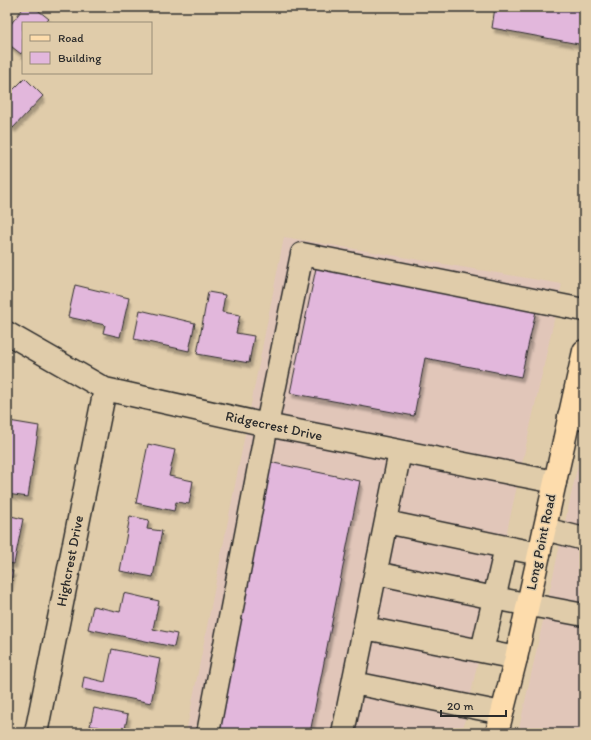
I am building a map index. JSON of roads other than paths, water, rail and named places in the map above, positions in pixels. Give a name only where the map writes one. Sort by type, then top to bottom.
[{"type":"main road","name":"Long Point Road","points":[[500,723],[545,529],[554,482],[577,418],[584,351]]},
{"type":"street","points":[[208,733],[267,425],[302,254],[584,310]]},
{"type":"street","name":"Ridgecrest Drive","points":[[7,333],[105,389],[267,425],[554,482]]},
{"type":"street","name":"Highcrest Drive","points":[[36,733],[105,389]]},
{"type":"street","points":[[343,733],[400,452]]},
{"type":"street","points":[[386,522],[539,554]]},
{"type":"street","points":[[545,529],[584,539]]},
{"type":"street","points":[[482,651],[506,547]]},
{"type":"street","points":[[376,573],[584,615]]},
{"type":"street","points":[[365,628],[516,658]]},
{"type":"street","points":[[354,683],[500,723]]}]
